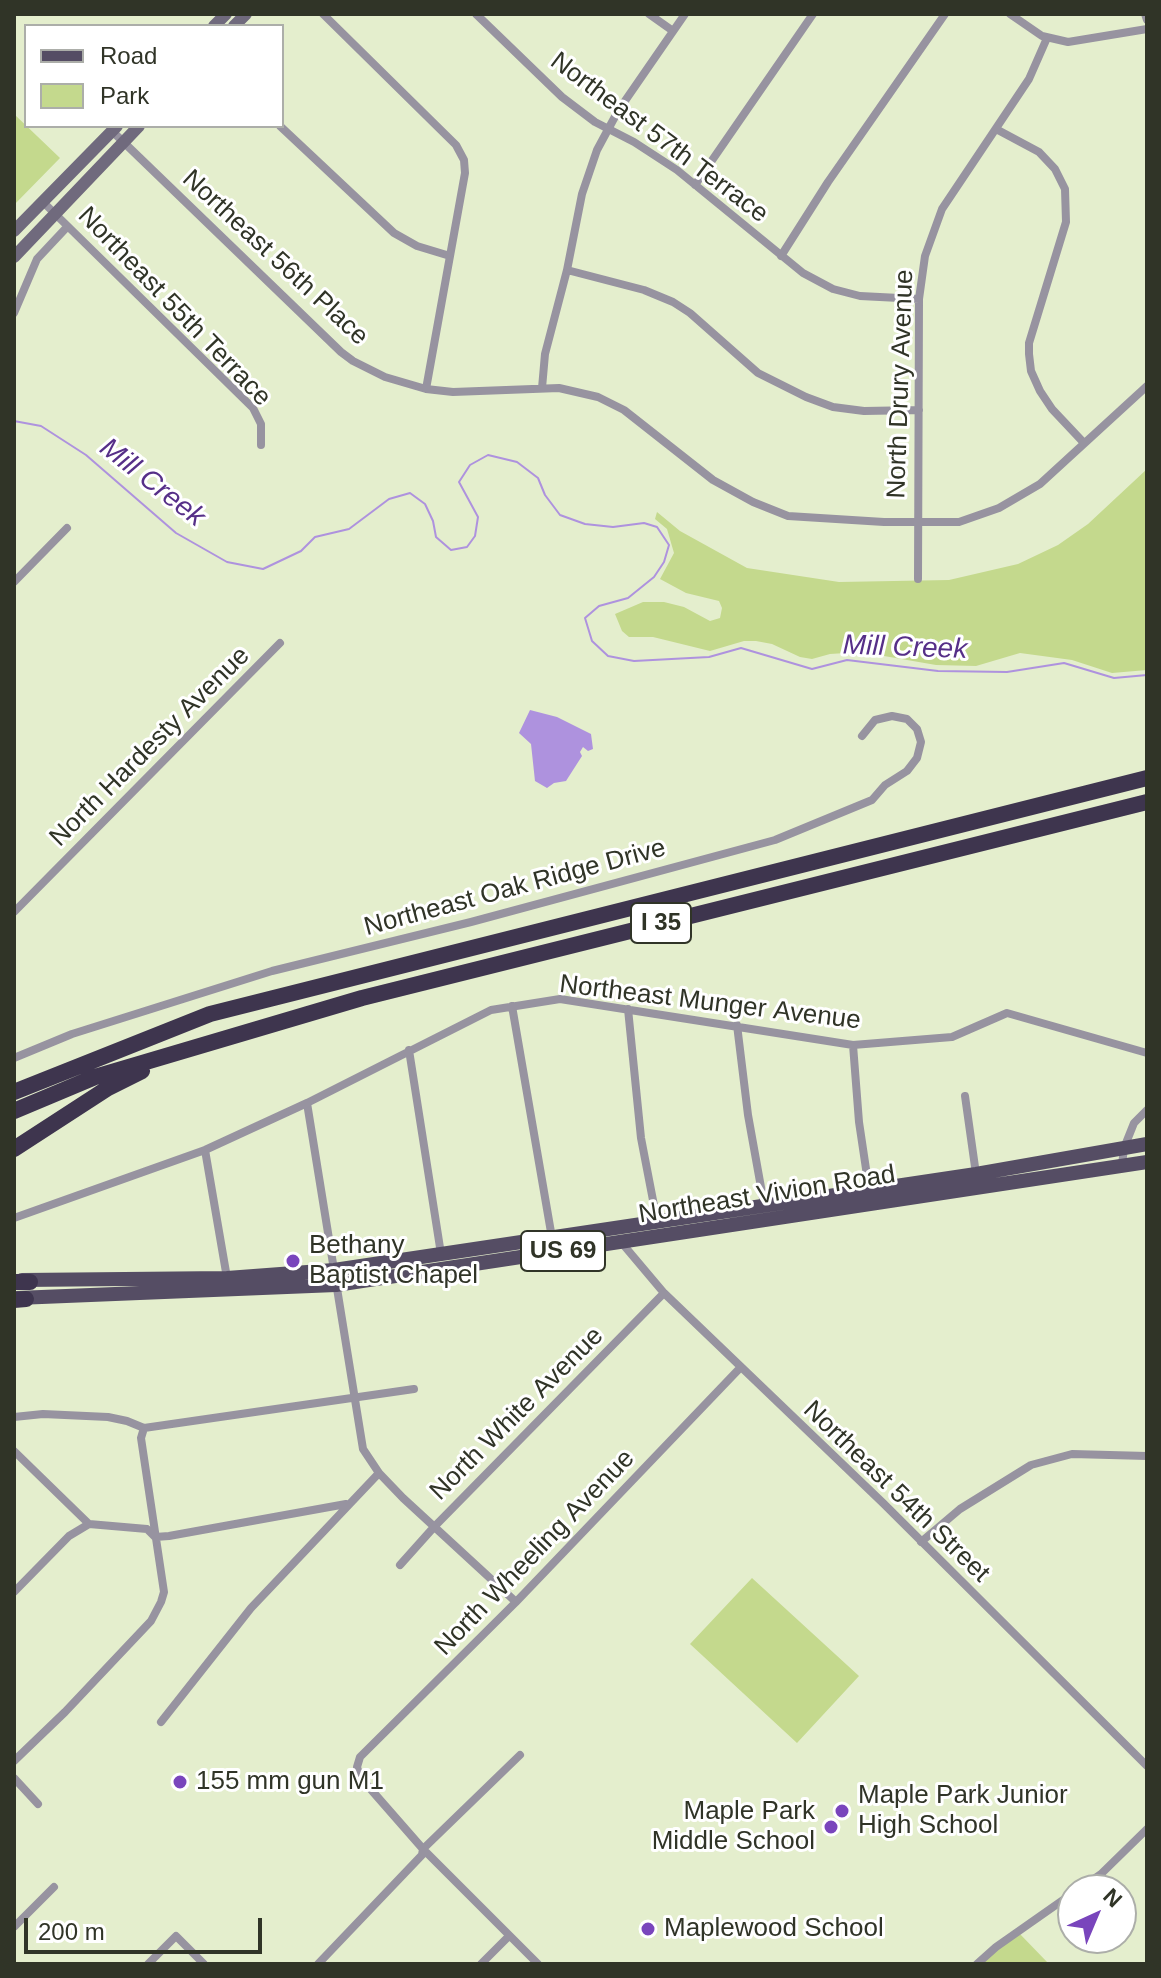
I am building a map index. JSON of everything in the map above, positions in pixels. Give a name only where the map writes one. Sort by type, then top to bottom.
[{"type":"highway","name":"I 35","points":[[14,1092],[210,1014],[1147,778]]},
{"type":"highway","name":"I 35","points":[[14,1111],[95,1077],[362,998],[1147,802]]},
{"type":"highway","points":[[14,1149],[108,1088],[177,1052]]},
{"type":"main road","points":[[14,231],[114,128]]},
{"type":"main road","points":[[14,257],[137,128]]},
{"type":"main road","name":"US 69","points":[[1124,1148],[1147,1144]]},
{"type":"main road","name":"Northeast Vivion Road","points":[[19,1290],[227,1278],[335,1277],[441,1254],[976,1174],[1124,1148]]},
{"type":"main road","name":"US 69","points":[[1122,1165],[1147,1162]]},
{"type":"main road","name":"Northeast Vivion Road","points":[[19,1290],[335,1277],[554,1252],[1122,1165]]},
{"type":"street","points":[[323,14],[456,145],[464,160],[465,173],[426,389]]},
{"type":"street","name":"Northeast 57th Terrace","points":[[476,14],[562,97],[607,129],[653,154],[810,278],[843,292],[873,298],[919,299]]},
{"type":"street","points":[[649,14],[673,31]]},
{"type":"street","points":[[542,388],[545,354],[567,270],[582,194],[607,129],[685,14]]},
{"type":"street","points":[[695,185],[813,14]]},
{"type":"street","points":[[781,256],[828,182],[945,14]]},
{"type":"street","points":[[1010,14],[1032,31],[1068,42],[1147,29]]},
{"type":"street","points":[[1145,14],[1147,20]]},
{"type":"street","name":"North Drury Avenue","points":[[918,579],[919,299],[925,256],[936,222],[953,191],[1035,69],[1047,38]]},
{"type":"street","name":"Northeast 56th Place","points":[[114,128],[124,142],[341,352],[385,377],[426,389],[453,392],[542,388],[578,391],[616,405],[713,480],[753,502],[788,516],[884,522],[959,522],[999,508],[1040,484],[1147,386]]},
{"type":"street","points":[[282,128],[394,233],[417,246],[450,256]]},
{"type":"street","points":[[996,129],[1039,152],[1055,169],[1065,189],[1066,222],[1029,343],[1029,354],[1031,371],[1040,391],[1052,409],[1084,443]]},
{"type":"street","name":"Northeast 55th Terrace","points":[[43,202],[253,408],[261,424],[261,445]]},
{"type":"street","points":[[14,313],[37,259],[67,227]]},
{"type":"street","points":[[567,270],[644,290],[673,302],[702,323],[758,373],[806,397],[833,407],[864,411],[919,410]]},
{"type":"street","points":[[14,582],[67,528]]},
{"type":"street","name":"North Hardesty Avenue","points":[[14,912],[280,643]]},
{"type":"street","name":"Northeast Oak Ridge Drive","points":[[14,1058],[72,1034],[272,971],[775,840],[872,800],[885,785],[907,771],[917,758],[921,742],[917,729],[907,719],[892,716],[875,720],[862,736]]},
{"type":"street","name":"Northeast Munger Avenue","points":[[14,1218],[205,1150],[307,1103],[491,1010],[560,999],[853,1045],[952,1037],[1007,1013],[1147,1053]]},
{"type":"street","points":[[512,1006],[554,1252]]},
{"type":"street","points":[[628,1009],[641,1138],[657,1221]]},
{"type":"street","points":[[737,1025],[748,1115],[764,1204]]},
{"type":"street","points":[[853,1045],[859,1122],[869,1189]]},
{"type":"street","points":[[409,1050],[441,1254]]},
{"type":"street","points":[[965,1096],[976,1174]]},
{"type":"street","points":[[307,1103],[363,1449],[379,1473],[516,1602]]},
{"type":"street","points":[[1122,1165],[1124,1148],[1134,1123],[1147,1110]]},
{"type":"street","points":[[205,1150],[227,1278]]},
{"type":"street","name":"Northeast 54th Street","points":[[621,1242],[664,1293],[1147,1766]]},
{"type":"street","name":"North White Avenue","points":[[400,1565],[664,1293]]},
{"type":"street","name":"North Wheeling Avenue","points":[[423,1849],[360,1777],[358,1764],[364,1753],[516,1602],[740,1368]]},
{"type":"street","points":[[14,1417],[43,1414],[108,1417],[144,1428],[414,1389]]},
{"type":"street","points":[[14,1761],[151,1621],[161,1602],[164,1592],[141,1438],[144,1428]]},
{"type":"street","points":[[14,1451],[89,1524]]},
{"type":"street","points":[[921,1542],[960,1509],[1031,1465],[1072,1454],[1147,1456]]},
{"type":"street","points":[[161,1722],[187,1685],[251,1608],[379,1473]]},
{"type":"street","points":[[155,1537],[312,1513],[347,1504]]},
{"type":"street","points":[[14,1592],[69,1536],[89,1524],[147,1529],[155,1537]]},
{"type":"street","points":[[318,1964],[422,1855],[423,1849],[520,1755]]},
{"type":"street","points":[[14,1778],[38,1804]]},
{"type":"street","points":[[1101,1874],[1147,1829]]},
{"type":"street","points":[[423,1849],[538,1964]]},
{"type":"street","points":[[14,1927],[54,1887]]},
{"type":"street","points":[[977,1964],[1057,1905]]},
{"type":"street","points":[[148,1964],[176,1936],[204,1964]]},
{"type":"street","points":[[481,1964],[509,1936]]},
{"type":"green space","points":[[14,114],[24,124],[24,128],[29,128],[60,158],[14,205]]},
{"type":"green space","points":[[1147,469],[1147,670],[1112,673],[1072,660],[1020,653],[976,666],[936,665],[861,652],[830,654],[812,659],[756,641],[744,641],[710,651],[653,637],[629,637],[622,631],[615,614],[643,602],[664,602],[684,607],[710,621],[720,618],[722,608],[719,601],[686,593],[660,579],[674,553],[667,529],[655,519],[657,512],[680,531],[747,568],[839,582],[949,580],[1018,564],[1058,545],[1088,524]]},
{"type":"green space","points":[[752,1578],[859,1676],[797,1743],[690,1644]]},
{"type":"green space","points":[[1018,1932],[1049,1964],[977,1964]]},
{"type":"shaded area","points":[[530,710],[557,717],[591,734],[593,749],[588,751],[583,747],[580,752],[582,756],[566,781],[547,788],[535,781],[531,744],[519,733]]},
{"type":"waterway","name":"Mill Creek","points":[[14,421],[41,426],[86,455],[176,533],[227,562],[263,569],[301,551],[315,537],[349,529],[389,499],[410,493],[425,504],[436,537],[451,550],[467,547],[475,536],[478,517],[459,482],[470,465],[488,455],[517,462],[538,478],[545,495],[560,515],[585,524],[613,527],[644,523],[657,527],[669,545],[664,562],[654,577],[628,598],[599,606],[585,618],[592,641],[608,656],[634,661],[709,657],[741,648],[812,669],[847,660],[938,671],[1007,672],[1064,663],[1114,678],[1147,675]]},
{"type":"place","name":"Bethany Baptist Chapel","points":[[293,1261]]},
{"type":"place","name":"155 mm gun M1","points":[[180,1782]]},
{"type":"place","name":"Maple Park Junior High School","points":[[842,1811]]},
{"type":"place","name":"Maple Park Middle School","points":[[831,1827]]},
{"type":"place","name":"Maplewood School","points":[[648,1929]]}]
